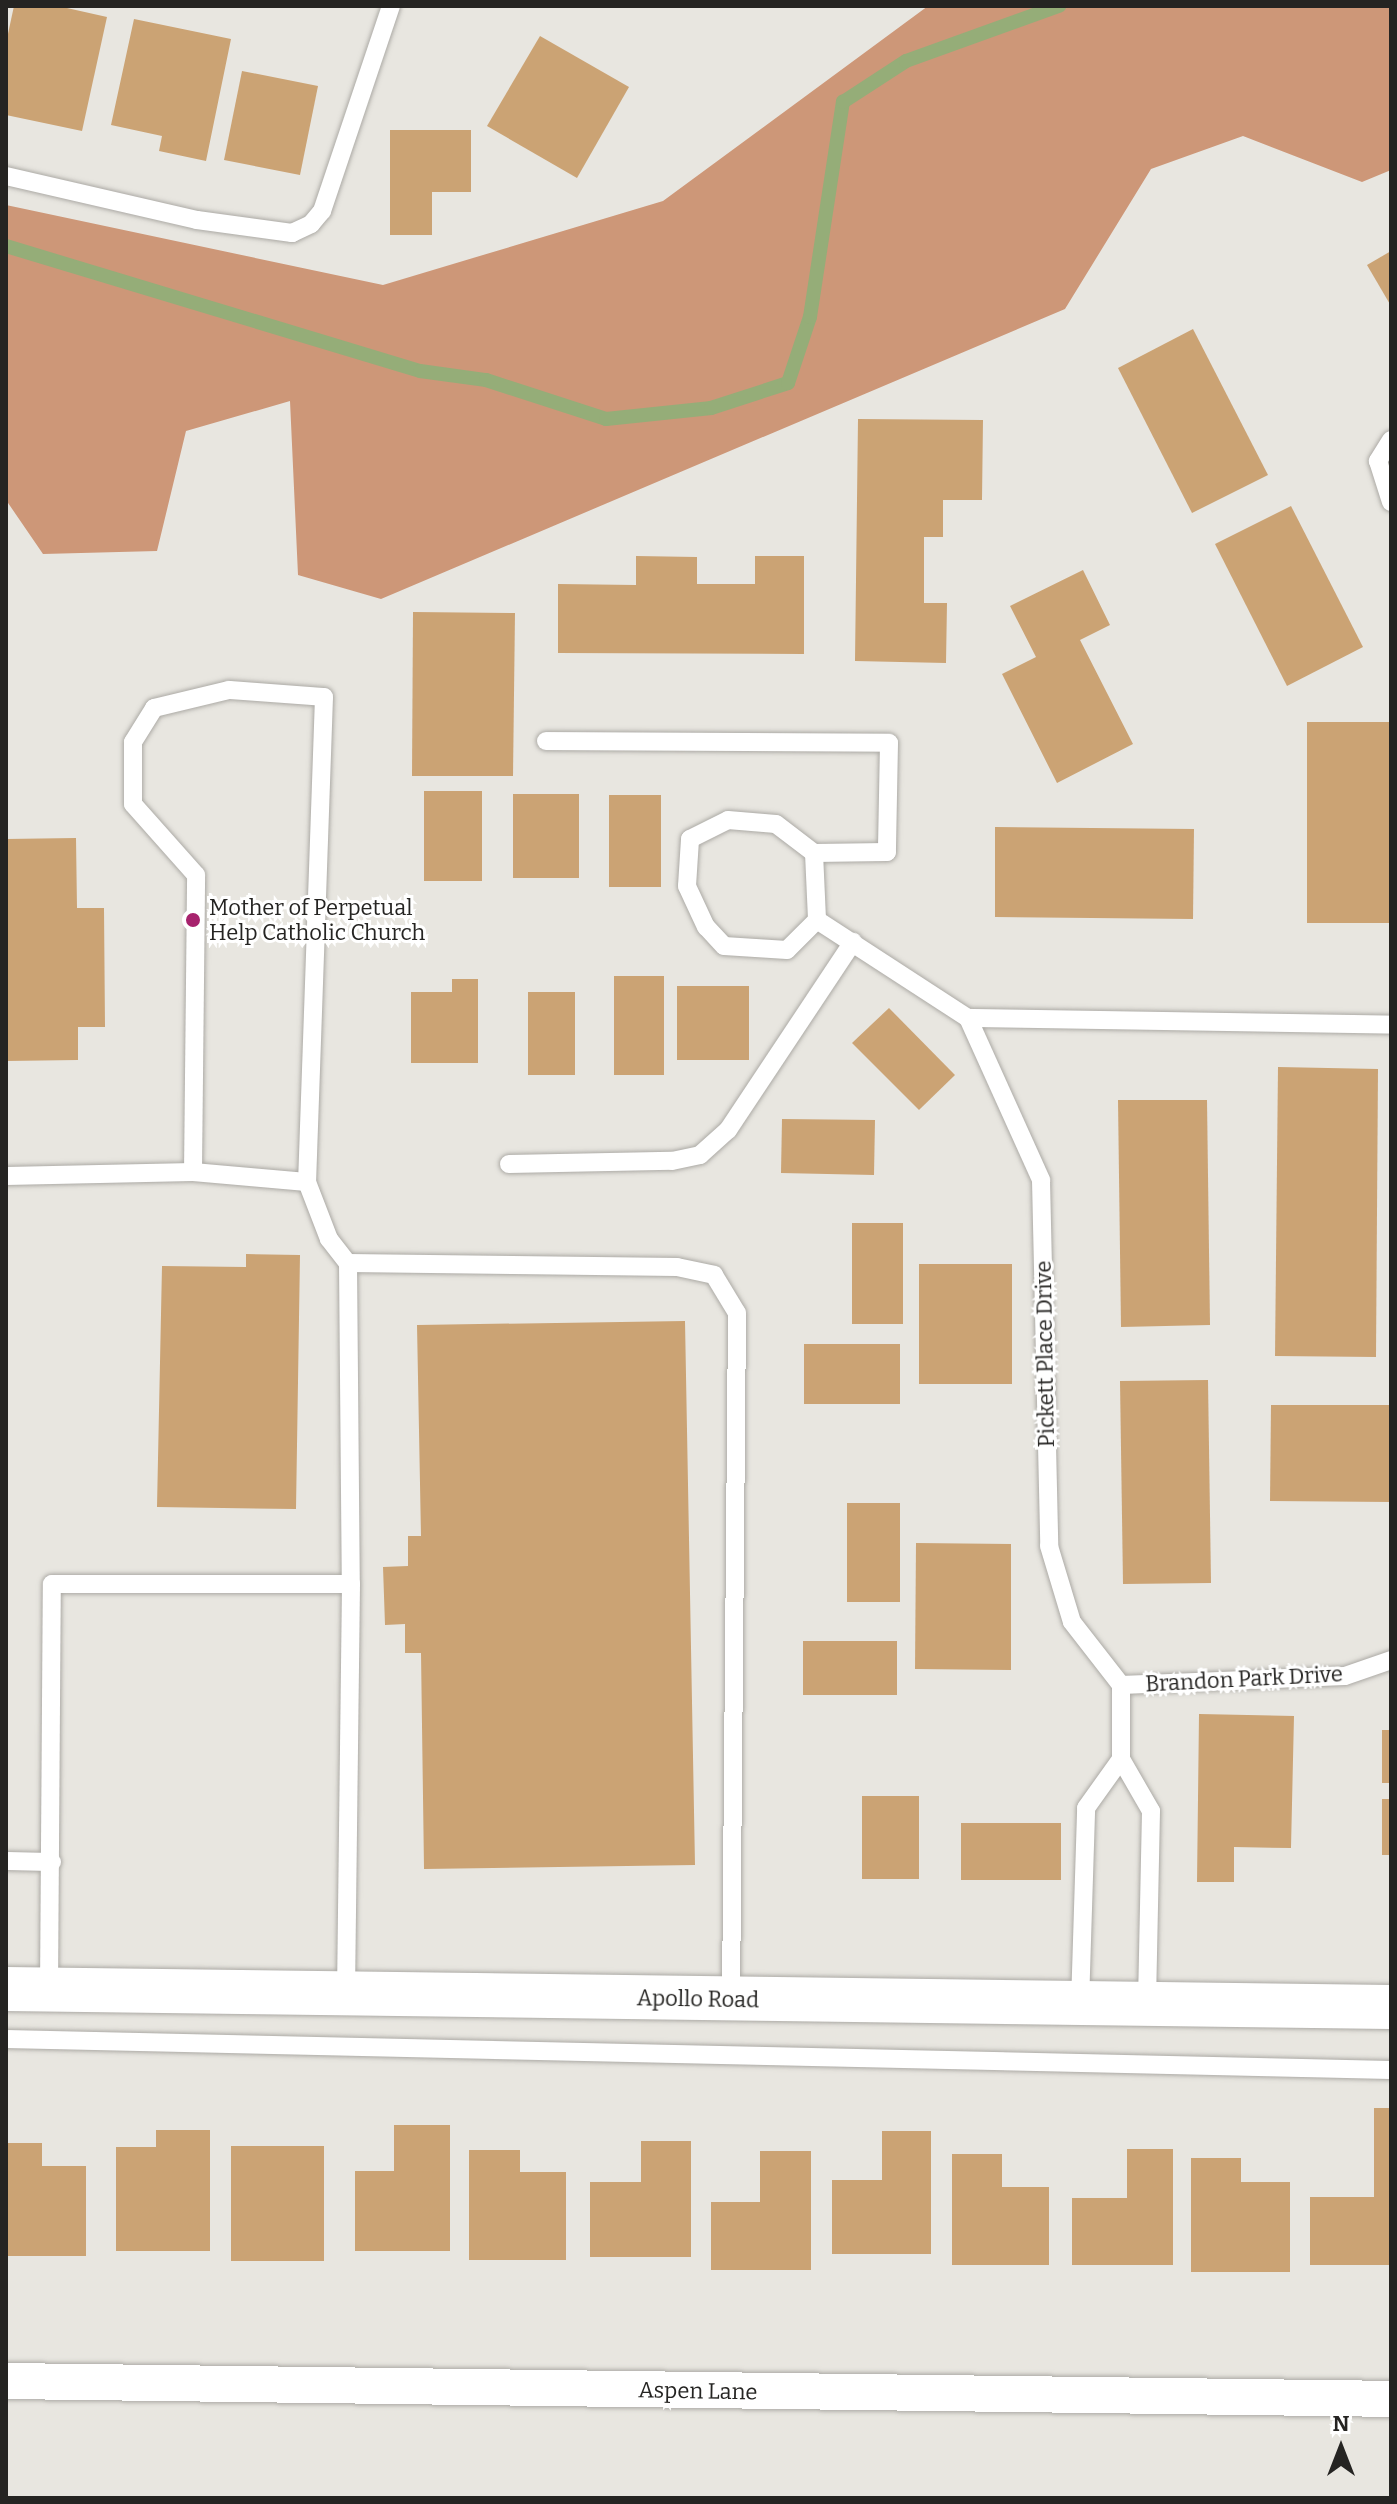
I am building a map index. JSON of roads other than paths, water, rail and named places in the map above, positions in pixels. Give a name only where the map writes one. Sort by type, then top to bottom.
[{"type":"street","name":"Apollo Road","points":[[6,1989],[1391,2007]]},
{"type":"street","name":"Aspen Lane","points":[[6,2381],[1391,2399]]},
{"type":"lane","points":[[6,176],[197,220],[292,233],[311,224],[322,211],[391,6]]},
{"type":"lane","points":[[1391,440],[1378,461],[1391,502]]},
{"type":"lane","points":[[193,1172],[196,875],[133,804],[133,742],[154,708],[229,690],[324,697],[307,1182],[329,1239],[348,1263],[351,1584],[346,1994]]},
{"type":"lane","points":[[546,741],[889,743],[887,852],[814,853],[776,824],[728,820],[690,839],[687,886],[706,927],[724,946],[787,950],[817,920],[814,853]]},
{"type":"lane","points":[[817,920],[968,1018],[1391,1025]]},
{"type":"lane","points":[[509,1164],[672,1161],[700,1155],[728,1130],[853,942]]},
{"type":"lane","name":"Pickett Place Drive","points":[[968,1018],[1041,1180],[1049,1546],[1072,1622],[1121,1685]]},
{"type":"lane","points":[[6,1176],[193,1172],[307,1182]]},
{"type":"lane","points":[[348,1263],[677,1267],[714,1275],[737,1313],[731,2000]]},
{"type":"lane","points":[[49,1989],[52,1584],[351,1584]]},
{"type":"lane","name":"Brandon Park Drive","points":[[1147,2006],[1151,1811],[1121,1759],[1121,1685],[1345,1676],[1391,1660]]},
{"type":"lane","points":[[1080,2005],[1086,1808],[1121,1759]]},
{"type":"lane","points":[[6,1861],[52,1862]]},
{"type":"lane","points":[[6,2039],[1391,2070]]},
{"type":"waterway","points":[[6,246],[420,371],[486,380],[606,419],[711,408],[788,383],[810,317],[843,102],[906,61],[1059,6]]},
{"type":"place","name":"Mother of Perpetual Help Catholic Church","points":[[193,920]]}]
